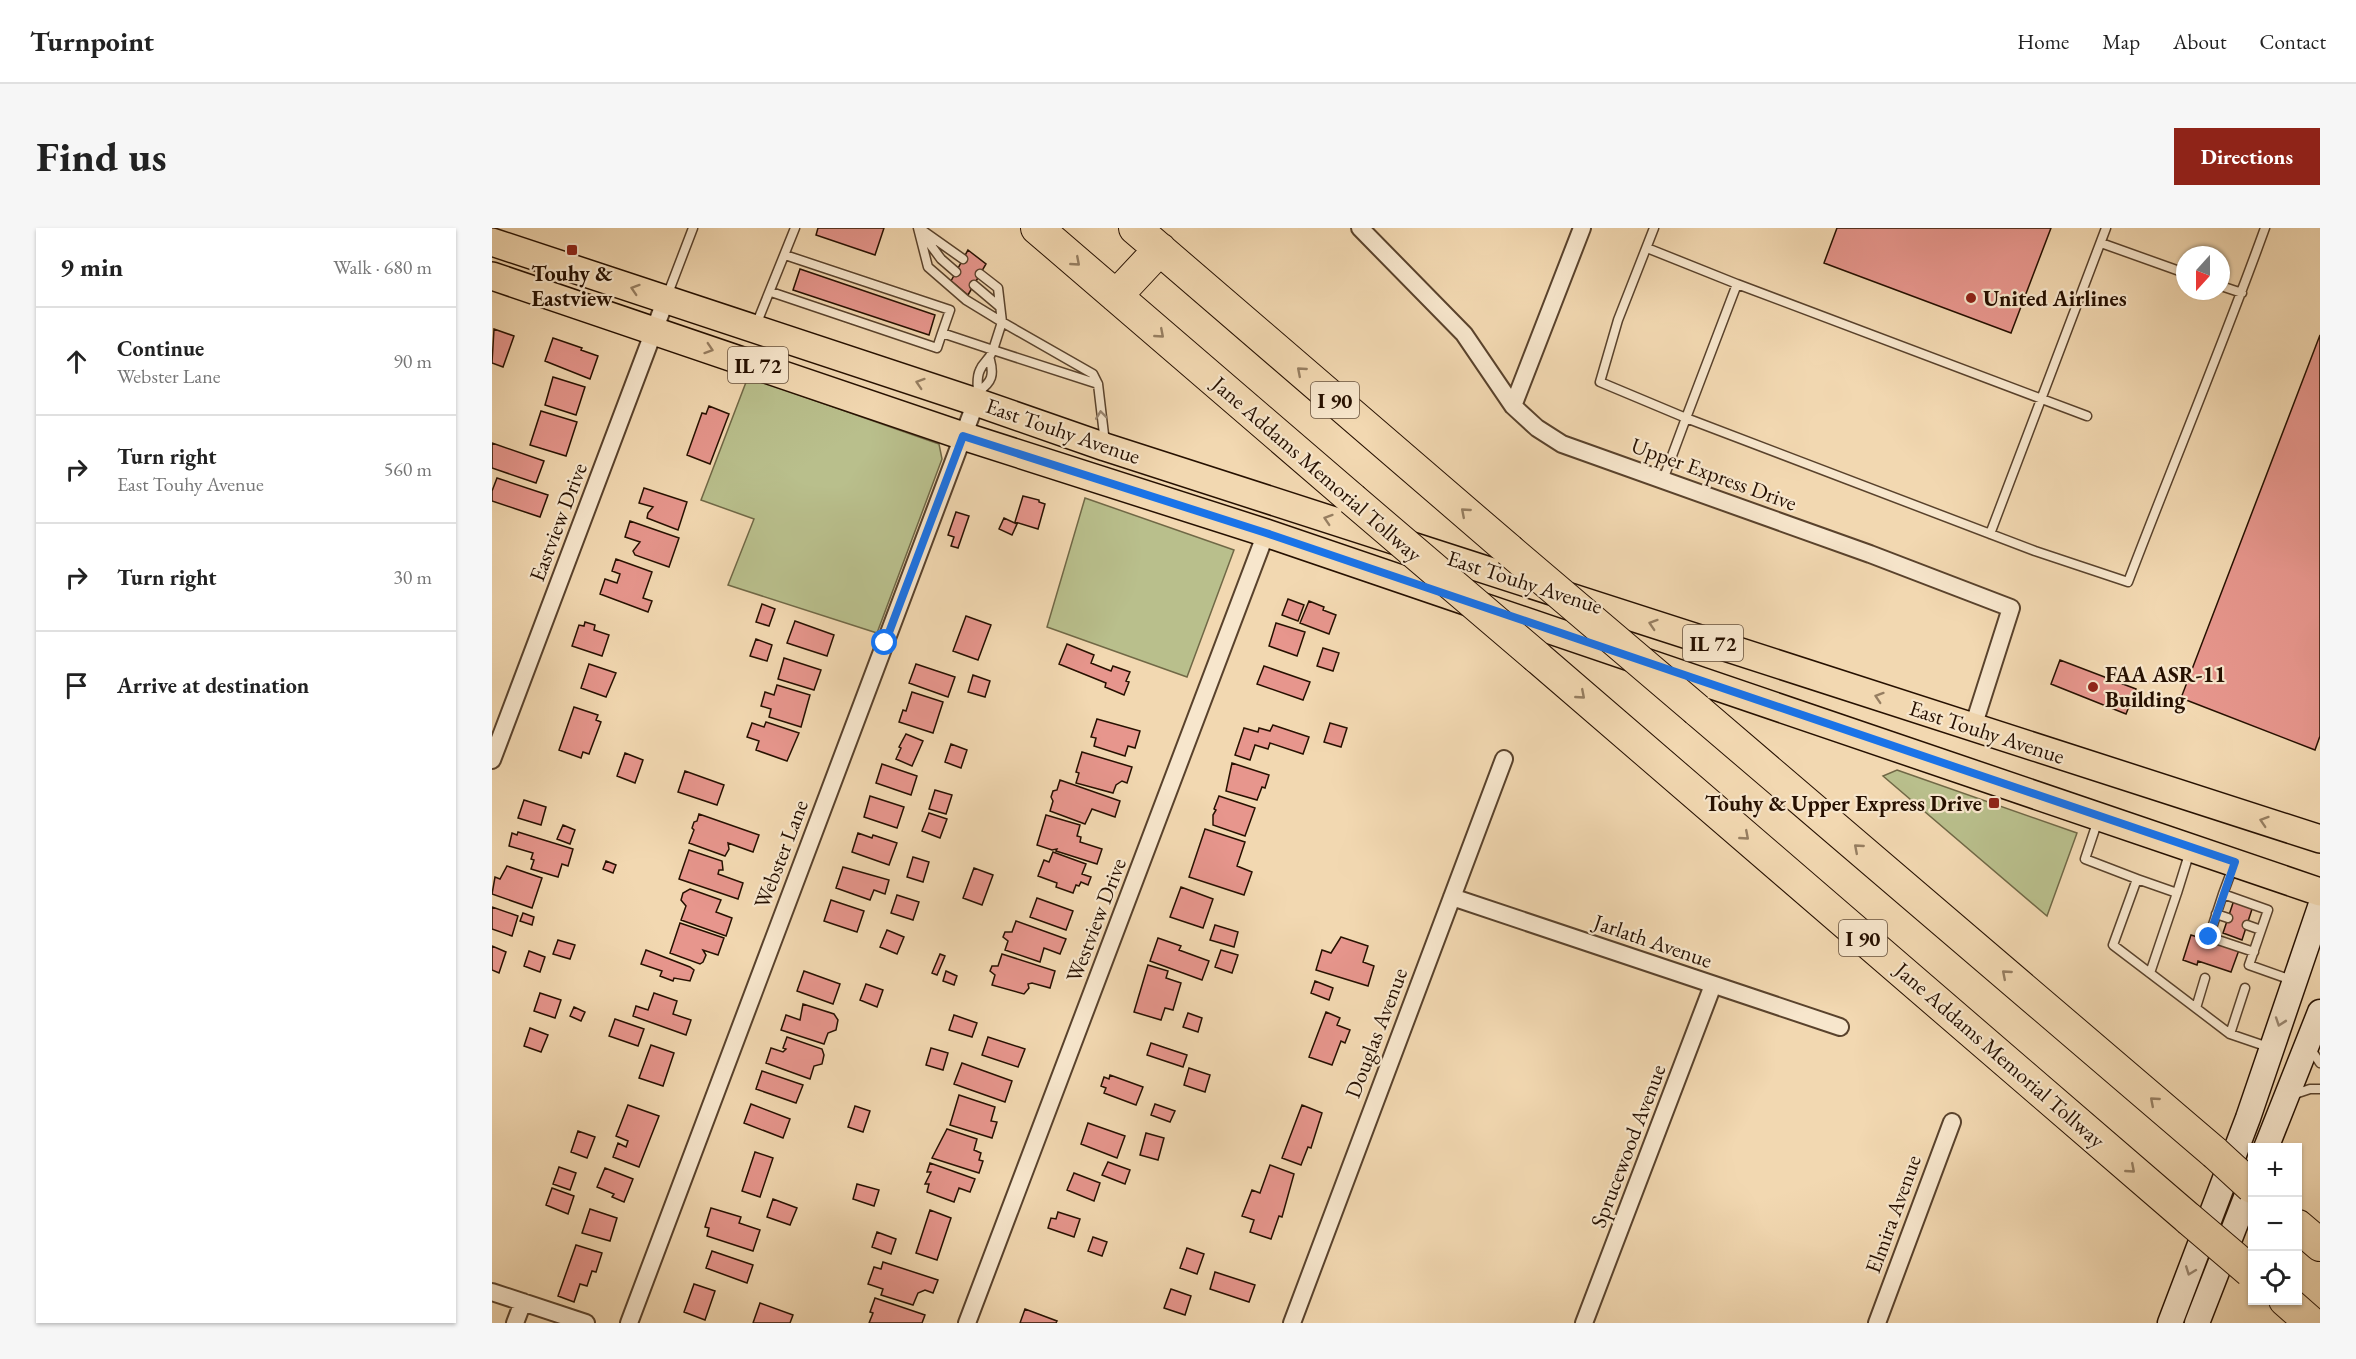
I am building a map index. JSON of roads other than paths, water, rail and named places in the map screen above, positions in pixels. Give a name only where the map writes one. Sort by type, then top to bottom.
[{"type":"highway","name":"Jane Addams Memorial Tollway","points":[[1037,228],[2248,1269]]},
{"type":"highway","name":"I 90","points":[[1135,228],[2248,1182]]},
{"type":"highway","points":[[1116,296],[1160,249]]},
{"type":"highway","points":[[2302,1229],[2320,1245]]},
{"type":"highway","points":[[2291,1305],[2311,1323]]},
{"type":"main road","name":"East Touhy Avenue","points":[[492,242],[755,329],[977,396],[1105,447],[2320,839]]},
{"type":"main road","name":"East Touhy Avenue","points":[[492,276],[963,436],[1266,533],[2320,892]]},
{"type":"main road","points":[[2170,1323],[2247,1118],[2320,907]]},
{"type":"main road","points":[[2268,1143],[2320,1012]]},
{"type":"main road","points":[[2197,1323],[2248,1195]]},
{"type":"street","name":"Upper Express Drive","points":[[1360,228],[1464,334],[1513,406],[1536,428],[1562,444],[1870,554],[2012,608],[1973,727]]},
{"type":"street","points":[[1513,406],[1582,228]]},
{"type":"street","name":"Eastview Drive","points":[[492,760],[666,299]]},
{"type":"street","name":"Webster Lane","points":[[629,1323],[977,396]]},
{"type":"street","name":"Westview Drive","points":[[967,1323],[1266,533]]},
{"type":"street","name":"Douglas Avenue","points":[[1292,1323],[1504,759]]},
{"type":"street","name":"Jarlath Avenue","points":[[1452,897],[1840,1027]]},
{"type":"street","name":"Sprucewood Avenue","points":[[1584,1323],[1713,985]]},
{"type":"street","name":"Elmira Avenue","points":[[1877,1323],[1952,1122]]},
{"type":"street","points":[[492,1292],[586,1323]]},
{"type":"street","points":[[515,1323],[523,1302]]},
{"type":"lane","points":[[666,299],[693,228]]},
{"type":"lane","points":[[755,329],[795,228]]},
{"type":"lane","points":[[919,228],[963,259]]},
{"type":"lane","points":[[919,228],[941,259],[956,272]]},
{"type":"lane","points":[[919,228],[928,267],[966,300],[1093,374],[1098,384],[1105,447]]},
{"type":"lane","points":[[1654,228],[1618,320],[1600,382],[1686,418],[1990,534],[2128,582],[2173,463],[2242,293],[2265,228]]},
{"type":"lane","points":[[1990,534],[2106,228]]},
{"type":"lane","points":[[2101,243],[2176,270]]},
{"type":"lane","points":[[1647,248],[2087,416]]},
{"type":"lane","points":[[771,292],[827,305],[910,333],[937,348],[950,310],[920,305],[820,271],[785,255]]},
{"type":"lane","points":[[977,396],[989,384],[993,372],[990,360],[1002,322],[998,288],[980,274]]},
{"type":"lane","points":[[1663,480],[1737,284]]},
{"type":"lane","points":[[974,285],[1000,308]]},
{"type":"lane","points":[[2230,289],[2242,293]]},
{"type":"lane","points":[[942,333],[1098,384]]},
{"type":"lane","points":[[977,396],[977,380],[981,368],[990,360]]},
{"type":"lane","points":[[2099,818],[2085,858],[2177,893]]},
{"type":"lane","points":[[2150,973],[2191,848]]},
{"type":"lane","points":[[2235,862],[2209,937],[2254,952]]},
{"type":"lane","points":[[2137,879],[2113,945],[2230,1034],[2271,1048]]},
{"type":"lane","points":[[2223,894],[2268,910],[2249,965],[2294,981]]},
{"type":"lane","points":[[2217,914],[2228,918]]},
{"type":"lane","points":[[2247,925],[2261,930]]},
{"type":"lane","points":[[2196,1008],[2205,978]]},
{"type":"lane","points":[[2230,1034],[2245,988]]},
{"type":"lane","points":[[2307,1042],[2320,1063]]},
{"type":"lane","points":[[2284,1100],[2296,1092],[2320,1089]]},
{"type":"place","name":"Touhy & Eastview","points":[[572,250]]},
{"type":"place","name":"United Airlines","points":[[1971,298]]},
{"type":"place","name":"FAA ASR-11 Building","points":[[2093,687]]},
{"type":"place","name":"Touhy & Upper Express Drive","points":[[1994,803]]}]
